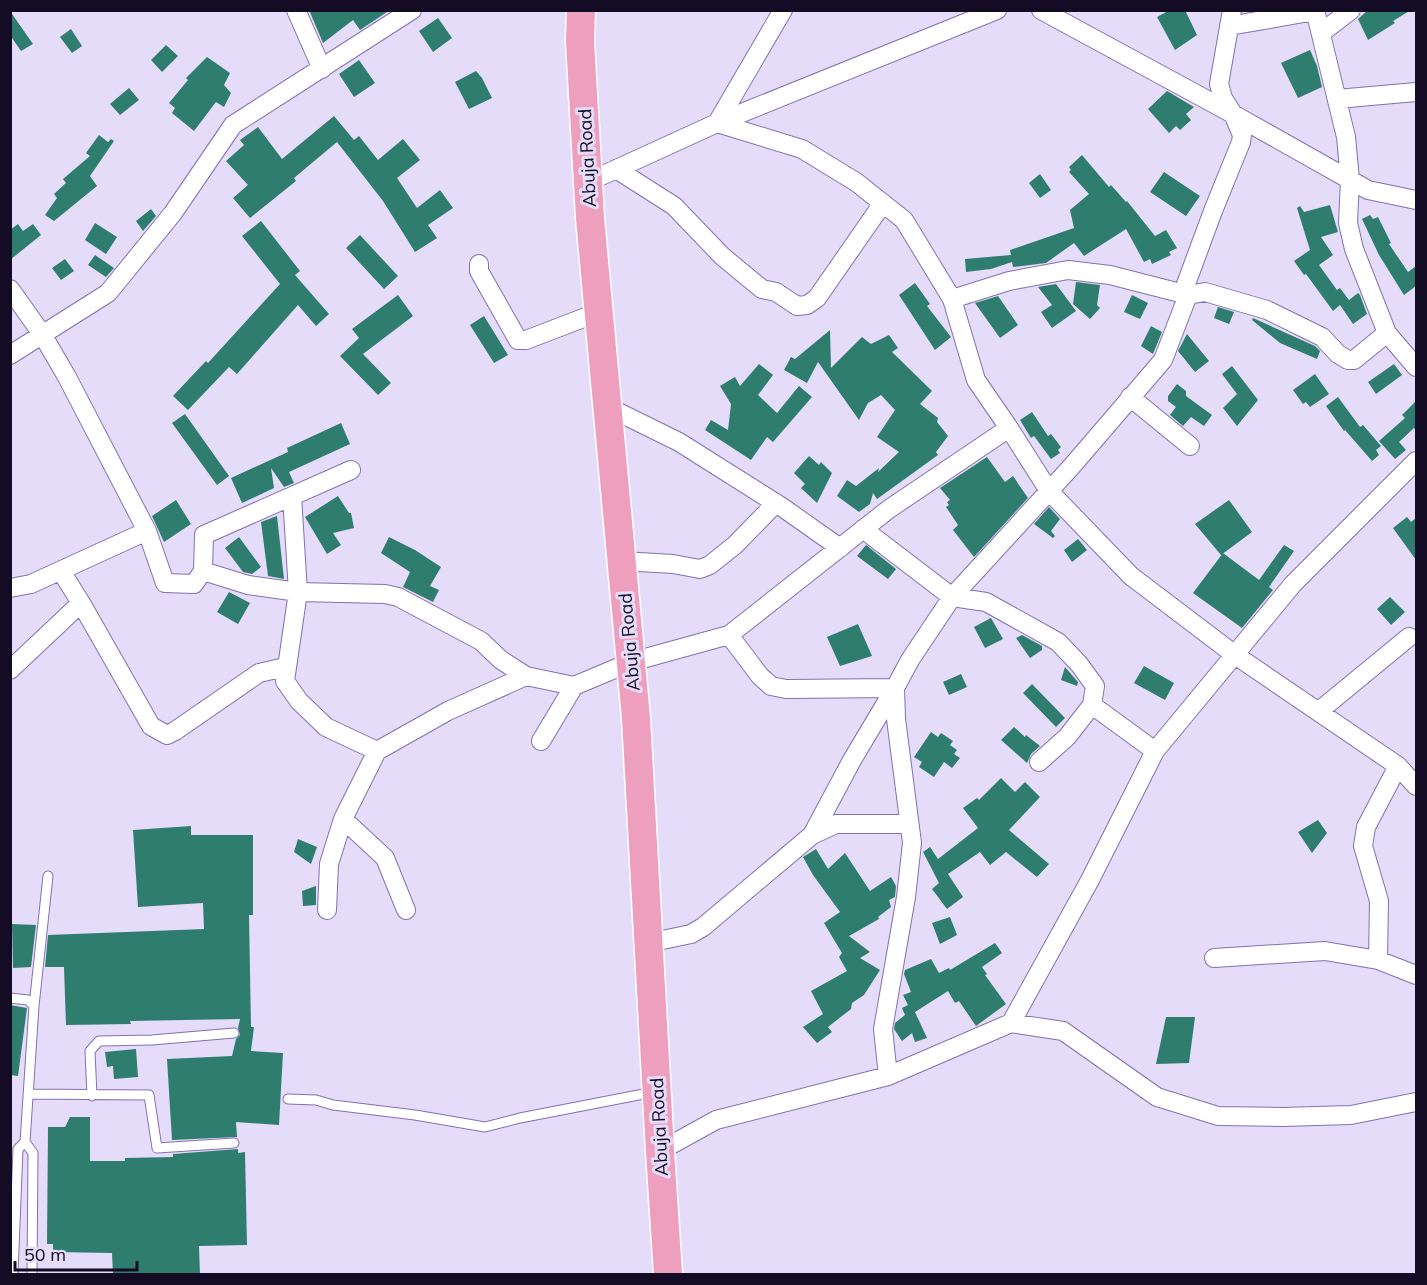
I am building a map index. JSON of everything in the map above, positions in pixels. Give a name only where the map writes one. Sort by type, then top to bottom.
[{"type":"main road","name":"Abuja Road","points":[[581,10],[580,41],[588,182],[632,662],[668,1275]]},
{"type":"street","points":[[296,10],[322,69]]},
{"type":"street","points":[[10,355],[117,284],[173,213],[232,125],[412,10]]},
{"type":"street","points":[[588,182],[717,123],[996,10]]},
{"type":"street","points":[[1041,10],[1368,190],[1416,200]]},
{"type":"street","points":[[1321,33],[1351,10]]},
{"type":"street","points":[[717,123],[783,11]]},
{"type":"street","points":[[812,835],[910,660],[952,597],[1049,492],[1162,360],[1188,295],[1186,284],[1241,142],[1242,135],[1223,98],[1219,84],[1231,18],[1315,11],[1346,137],[1350,180],[1348,223],[1354,249],[1387,333],[1416,367]]},
{"type":"street","points":[[1337,99],[1416,92]]},
{"type":"street","points":[[717,123],[802,149],[856,182],[904,220],[952,299],[976,380],[1049,492],[1131,576],[1235,655],[1398,766],[1416,786]]},
{"type":"street","points":[[616,169],[674,206],[722,256],[762,289],[776,292],[797,306],[807,305],[817,298],[883,203]]},
{"type":"street","points":[[479,264],[479,271],[519,339],[526,340],[599,312]]},
{"type":"street","points":[[952,299],[1008,281],[1068,270],[1110,275],[1188,295],[1205,292],[1267,310],[1322,337],[1338,354],[1348,360],[1354,360],[1387,333]]},
{"type":"street","points":[[10,289],[42,334],[67,377],[147,531],[165,584],[194,584],[203,571],[204,535],[351,470]]},
{"type":"street","points":[[1130,397],[1190,446]]},
{"type":"street","points":[[608,407],[679,442],[776,503],[840,548]]},
{"type":"street","points":[[203,571],[248,585],[298,592],[385,594],[398,597],[481,641],[501,660],[526,676],[574,686],[632,662],[729,636],[889,509],[1009,428]]},
{"type":"street","points":[[1011,1023],[1090,880],[1155,751],[1293,584],[1416,461]]},
{"type":"street","points":[[292,496],[298,592],[285,667],[285,681],[299,701],[326,727],[377,751]]},
{"type":"street","points":[[622,561],[673,564],[700,569],[710,565],[735,545],[776,503]]},
{"type":"street","points":[[864,529],[952,597],[986,602],[1058,642],[1079,664],[1095,686],[1092,705],[1066,737],[1039,762]]},
{"type":"street","points":[[10,588],[31,584],[147,531]]},
{"type":"street","points":[[61,571],[151,726],[166,735],[259,673],[285,667]]},
{"type":"street","points":[[10,670],[81,603]]},
{"type":"street","points":[[729,636],[760,676],[771,686],[786,689],[894,688]]},
{"type":"street","points":[[1319,711],[1409,637]]},
{"type":"street","points":[[327,910],[329,864],[343,819],[377,751],[448,711],[526,676]]},
{"type":"street","points":[[541,741],[574,686]]},
{"type":"street","points":[[888,1076],[883,1029],[906,897],[912,843],[894,688]]},
{"type":"street","points":[[1092,705],[1155,751]]},
{"type":"street","points":[[1378,960],[1379,901],[1363,846],[1366,827],[1398,766]]},
{"type":"street","points":[[343,819],[385,858],[406,910]]},
{"type":"street","points":[[648,943],[691,934],[703,927],[812,835],[836,824],[909,824]]},
{"type":"street","points":[[1214,958],[1325,951],[1378,960],[1416,975]]},
{"type":"street","points":[[660,1151],[716,1120],[888,1076],[1011,1023],[1063,1031],[1157,1097],[1218,1116],[1351,1115],[1416,1102]]},
{"type":"lane","points":[[32,1275],[33,1153],[25,1142],[34,1006],[48,876]]},
{"type":"lane","points":[[10,998],[28,1000],[34,1006]]},
{"type":"lane","points":[[92,1096],[90,1051],[99,1041],[234,1034]]},
{"type":"lane","points":[[288,1099],[316,1100],[333,1105],[415,1115],[485,1127],[656,1092]]},
{"type":"lane","points":[[28,1094],[149,1095],[157,1148],[234,1143]]},
{"type":"lane","points":[[13,1275],[18,1149],[25,1142]]},
{"type":"building","points":[[309,10],[390,10],[360,30],[353,20],[323,43]]},
{"type":"building","points":[[1170,10],[1185,10],[1197,35],[1175,50],[1157,17]]},
{"type":"building","points":[[1368,10],[1411,10],[1368,40],[1358,19]]},
{"type":"building","points":[[10,11],[33,44],[21,51],[10,35]]},
{"type":"building","points":[[438,18],[452,38],[433,52],[419,31]]},
{"type":"building","points":[[71,29],[82,46],[72,53],[60,37]]},
{"type":"building","points":[[166,45],[178,56],[162,72],[151,60]]},
{"type":"building","points":[[1310,50],[1322,87],[1298,98],[1281,63]]},
{"type":"building","points":[[207,57],[230,73],[224,85],[231,93],[224,107],[216,102],[194,131],[172,113],[175,108],[169,103],[188,80],[186,78]]},
{"type":"building","points":[[359,60],[375,83],[354,97],[339,74]]},
{"type":"building","points":[[476,71],[492,98],[469,109],[455,82]]},
{"type":"building","points":[[129,88],[139,100],[120,115],[110,104]]},
{"type":"building","points":[[1167,91],[1194,107],[1186,114],[1191,120],[1180,130],[1176,126],[1169,133],[1148,109]]},
{"type":"building","points":[[334,116],[354,140],[359,136],[378,160],[403,139],[420,160],[397,178],[417,208],[440,190],[453,208],[428,225],[437,238],[415,252],[383,201],[337,142],[294,178],[296,181],[250,218],[233,198],[248,185],[226,161],[244,145],[240,140],[258,127],[282,159]]},
{"type":"building","points":[[99,135],[108,142],[111,139],[114,141],[90,176],[97,186],[54,221],[45,215],[57,198],[54,194],[66,183],[63,179],[90,156],[86,153]]},
{"type":"building","points":[[1082,155],[1109,187],[1111,185],[1127,201],[1155,236],[1166,230],[1177,248],[1169,252],[1171,255],[1152,264],[1150,259],[1144,262],[1126,229],[1084,256],[1074,243],[1046,263],[1013,267],[1012,262],[991,269],[966,272],[965,259],[1011,255],[1010,250],[1074,228],[1070,210],[1089,194],[1069,172],[1071,170],[1069,167]]},
{"type":"building","points":[[1164,172],[1200,196],[1186,216],[1150,192]]},
{"type":"building","points":[[1040,174],[1051,190],[1040,198],[1029,183]]},
{"type":"building","points":[[1330,205],[1338,232],[1321,237],[1333,255],[1319,265],[1337,290],[1340,288],[1349,300],[1358,293],[1360,295],[1367,314],[1353,324],[1340,305],[1333,311],[1294,261],[1310,250],[1297,208],[1300,206],[1304,212]]},
{"type":"building","points":[[151,209],[156,216],[143,231],[136,221]]},
{"type":"building","points":[[1370,215],[1373,219],[1378,217],[1391,243],[1389,244],[1408,272],[1416,266],[1416,286],[1404,295],[1379,255],[1362,219]]},
{"type":"building","points":[[261,221],[300,271],[295,275],[329,314],[316,326],[298,305],[237,374],[229,367],[188,410],[173,396],[206,361],[208,363],[280,284],[242,236]]},
{"type":"building","points":[[95,223],[117,237],[106,254],[85,240]]},
{"type":"building","points":[[18,224],[23,231],[33,224],[41,235],[10,260],[10,230]]},
{"type":"building","points":[[360,235],[398,276],[384,289],[346,248]]},
{"type":"building","points":[[95,255],[114,268],[106,277],[88,265]]},
{"type":"building","points":[[65,259],[74,271],[61,280],[52,268]]},
{"type":"building","points":[[1076,282],[1100,285],[1097,305],[1100,308],[1090,319],[1073,304]]},
{"type":"building","points":[[915,283],[930,304],[927,306],[951,337],[935,350],[899,295]]},
{"type":"building","points":[[1056,284],[1076,311],[1052,328],[1041,312],[1052,305],[1038,287]]},
{"type":"building","points":[[398,295],[413,316],[363,354],[391,383],[378,395],[340,356],[359,338],[352,329]]},
{"type":"building","points":[[1132,295],[1148,303],[1140,319],[1124,312]]},
{"type":"building","points":[[998,296],[1018,325],[1000,338],[975,303]]},
{"type":"building","points":[[1218,307],[1234,312],[1229,324],[1214,318]]},
{"type":"building","points":[[484,316],[508,355],[494,363],[470,325]]},
{"type":"building","points":[[1253,318],[1315,346],[1320,351],[1317,359],[1280,343],[1252,320]]},
{"type":"building","points":[[1151,326],[1162,332],[1153,354],[1141,346]]},
{"type":"building","points":[[830,330],[831,368],[862,337],[871,344],[889,335],[898,348],[892,352],[932,391],[920,404],[938,418],[937,422],[948,436],[936,452],[938,455],[877,499],[873,493],[870,504],[859,512],[837,496],[847,480],[856,486],[879,468],[878,472],[899,452],[877,437],[895,410],[881,395],[868,403],[859,420],[818,362],[807,383],[784,370],[791,357],[795,359]]},
{"type":"building","points":[[1187,334],[1209,361],[1195,372],[1178,351]]},
{"type":"building","points":[[759,364],[773,375],[758,395],[777,413],[799,386],[812,397],[773,442],[767,437],[751,460],[705,430],[711,420],[728,430],[731,404],[720,386],[735,377],[740,386]]},
{"type":"building","points":[[1394,364],[1402,375],[1376,394],[1368,382]]},
{"type":"building","points":[[1232,366],[1258,400],[1237,426],[1223,408],[1237,394],[1222,374]]},
{"type":"building","points":[[1315,374],[1329,394],[1310,407],[1306,402],[1303,404],[1293,390]]},
{"type":"building","points":[[1177,384],[1186,391],[1186,396],[1212,415],[1204,426],[1191,417],[1183,426],[1170,415],[1176,407],[1168,401],[1168,396]]},
{"type":"building","points":[[1338,397],[1360,427],[1363,425],[1381,446],[1376,450],[1379,455],[1372,461],[1344,431],[1326,406]]},
{"type":"building","points":[[1416,401],[1416,431],[1414,428],[1399,442],[1406,450],[1395,459],[1379,441],[1405,418],[1402,415]]},
{"type":"building","points":[[1032,412],[1048,436],[1051,434],[1061,447],[1058,450],[1060,453],[1051,459],[1034,436],[1031,438],[1020,420]]},
{"type":"building","points":[[185,414],[229,476],[217,485],[172,423]]},
{"type":"building","points":[[341,423],[350,444],[289,472],[294,483],[284,487],[271,468],[274,488],[242,503],[231,478],[288,452],[287,448]]},
{"type":"building","points":[[809,456],[819,465],[821,462],[832,473],[817,503],[801,488],[805,484],[794,473]]},
{"type":"building","points":[[987,457],[1005,482],[1013,476],[1028,498],[974,557],[953,530],[958,525],[946,507],[950,500],[940,488]]},
{"type":"building","points":[[338,496],[351,513],[354,528],[333,533],[341,545],[327,554],[305,517]]},
{"type":"building","points":[[176,500],[191,524],[164,542],[152,516]]},
{"type":"building","points":[[1229,500],[1252,532],[1221,555],[1195,524]]},
{"type":"building","points":[[1049,507],[1060,519],[1051,531],[1055,536],[1053,538],[1034,524]]},
{"type":"building","points":[[277,516],[284,579],[268,576],[261,522]]},
{"type":"building","points":[[1407,517],[1411,522],[1416,518],[1416,560],[1393,528]]},
{"type":"building","points":[[239,537],[261,567],[252,574],[243,572],[225,548]]},
{"type":"building","points":[[389,537],[441,567],[430,586],[439,590],[433,602],[403,587],[410,572],[381,553]]},
{"type":"building","points":[[1078,539],[1087,550],[1072,562],[1064,550]]},
{"type":"building","points":[[866,545],[896,569],[888,579],[857,556]]},
{"type":"building","points":[[1284,545],[1294,551],[1269,587],[1273,590],[1242,628],[1193,593],[1223,553],[1259,580]]},
{"type":"building","points":[[229,592],[250,603],[238,624],[217,612]]},
{"type":"building","points":[[1390,597],[1405,612],[1391,625],[1377,609]]},
{"type":"building","points":[[991,618],[1003,639],[985,648],[974,627]]},
{"type":"building","points":[[858,624],[872,656],[840,666],[827,637]]},
{"type":"building","points":[[1022,635],[1042,646],[1042,650],[1030,658],[1016,638]]},
{"type":"building","points":[[1144,666],[1174,683],[1165,700],[1134,683]]},
{"type":"building","points":[[1065,667],[1078,682],[1077,686],[1061,680]]},
{"type":"building","points":[[961,674],[967,687],[949,695],[943,682]]},
{"type":"building","points":[[1032,684],[1065,718],[1056,727],[1023,693]]},
{"type":"building","points":[[1014,727],[1040,746],[1031,754],[1027,763],[1001,740]]},
{"type":"building","points":[[931,732],[938,737],[941,733],[953,741],[950,745],[957,750],[954,754],[960,758],[952,768],[944,762],[934,777],[919,767],[922,762],[914,757]]},
{"type":"building","points":[[1001,778],[1015,792],[1025,782],[1040,797],[1009,830],[1049,864],[1037,877],[1006,852],[990,865],[980,852],[948,874],[963,897],[947,909],[932,889],[939,883],[923,852],[930,847],[938,859],[978,828],[963,808],[977,798],[979,800]]},
{"type":"building","points":[[1318,820],[1327,833],[1312,853],[1298,832]]},
{"type":"building","points":[[191,826],[191,835],[253,835],[253,915],[249,915],[251,1027],[254,1027],[251,1051],[283,1053],[279,1125],[236,1122],[237,1137],[172,1140],[167,1059],[232,1056],[236,1039],[240,1035],[238,1028],[240,1019],[66,1025],[64,967],[45,967],[48,935],[204,929],[203,903],[138,907],[133,830]]},
{"type":"building","points":[[298,839],[317,847],[311,864],[294,852]]},
{"type":"building","points":[[816,849],[828,869],[845,853],[870,891],[891,877],[896,886],[895,897],[889,900],[891,907],[878,917],[879,919],[849,936],[870,952],[860,958],[880,970],[864,995],[852,1003],[851,1009],[828,1027],[832,1032],[817,1043],[803,1027],[823,1014],[811,991],[847,971],[839,957],[842,953],[824,923],[840,912],[803,857]]},
{"type":"building","points":[[316,886],[316,905],[303,906],[302,891]]},
{"type":"building","points":[[950,917],[957,935],[940,944],[932,923]]},
{"type":"building","points":[[12,924],[36,925],[31,967],[13,968]]},
{"type":"building","points":[[995,943],[1002,953],[982,967],[987,974],[985,975],[1006,1004],[976,1026],[959,1001],[955,1003],[948,991],[915,1012],[927,1038],[915,1042],[912,1033],[902,1041],[894,1029],[895,1023],[905,1015],[902,1008],[908,1005],[903,995],[911,992],[904,974],[905,970],[931,959],[939,973],[949,968],[950,970]]},
{"type":"building","points":[[10,1005],[27,1008],[18,1076],[10,1075]]},
{"type":"building","points":[[1166,1017],[1195,1017],[1189,1063],[1156,1064]]},
{"type":"building","points":[[136,1049],[138,1077],[114,1079],[113,1066],[107,1067],[105,1052]]},
{"type":"building","points":[[70,1117],[90,1117],[90,1161],[125,1161],[125,1158],[173,1157],[173,1154],[238,1149],[238,1153],[245,1152],[247,1245],[199,1246],[200,1275],[113,1275],[112,1253],[53,1252],[53,1244],[47,1244],[48,1127],[65,1127]]}]
